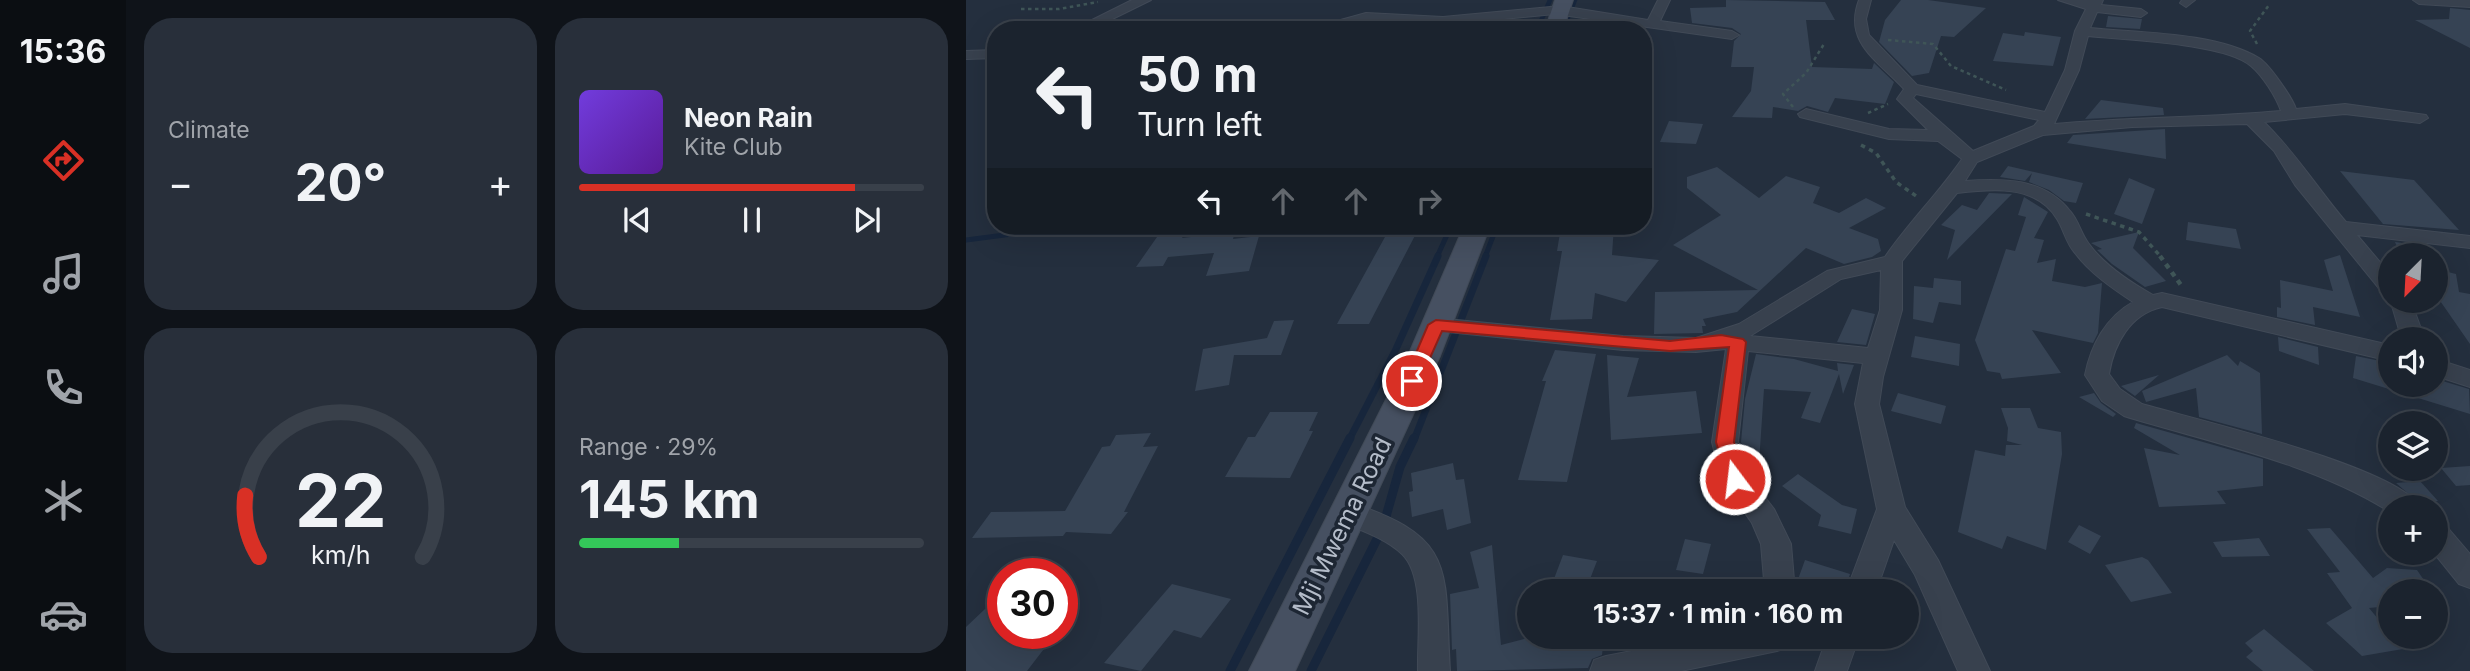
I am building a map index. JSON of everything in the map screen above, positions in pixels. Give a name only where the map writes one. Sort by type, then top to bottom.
[{"type":"main road","name":"Mji Mwema Road","points":[[1272,671],[1436,325],[1473,235]]},
{"type":"street","points":[[1097,21],[1145,0]]},
{"type":"street","points":[[1664,0],[1652,24],[1732,35]]},
{"type":"street","points":[[1865,0],[1858,18],[1858,29],[1863,37],[1942,136],[1971,158]]},
{"type":"street","points":[[2064,0],[2141,13]]},
{"type":"street","points":[[2418,0],[2470,3]]},
{"type":"street","points":[[1974,671],[1927,569],[1891,509],[1867,404],[1871,377],[1891,310],[1892,261],[1910,235],[1936,208],[1971,158],[2048,119],[2072,70],[2082,31],[2094,4]]},
{"type":"street","points":[[1347,21],[1366,17],[1443,21],[1560,13],[1627,21]]},
{"type":"street","points":[[2082,31],[2207,47],[2256,62],[2286,102],[2291,116]]},
{"type":"street","points":[[966,55],[987,54]]},
{"type":"street","points":[[1908,93],[2071,125],[2252,119],[2345,109],[2420,118]]},
{"type":"street","points":[[1806,114],[1889,134],[1942,136]]},
{"type":"street","points":[[2252,119],[2281,148],[2301,181],[2378,272]]},
{"type":"street","points":[[1951,188],[2004,184],[2042,193],[2055,205],[2082,250],[2119,283],[2148,302]]},
{"type":"street","points":[[2343,229],[2377,230],[2470,242]]},
{"type":"street","points":[[1729,341],[1834,275],[1892,261]]},
{"type":"street","points":[[2378,351],[2162,300],[2148,302],[2124,316],[2098,362],[2096,375],[2122,404],[2133,410],[2368,484],[2386,495]]},
{"type":"street","points":[[1436,325],[1670,346],[1729,341],[1879,357]]},
{"type":"street","points":[[1729,341],[1725,442],[1735,479],[1764,517],[1776,544],[1779,579]]},
{"type":"street","points":[[2448,371],[2470,379]]},
{"type":"street","points":[[1866,579],[1891,509]]},
{"type":"street","points":[[1349,513],[1383,527],[1415,546],[1428,573],[1433,599],[1434,671]]},
{"type":"street","points":[[2448,548],[2470,575]]},
{"type":"street","points":[[1606,671],[1717,649]]},
{"type":"street","points":[[1831,671],[1839,649]]},
{"type":"path","points":[[1021,9],[1059,9],[1101,2]]},
{"type":"path","points":[[2256,62],[2264,55],[2250,31],[2269,5]]},
{"type":"path","points":[[1863,37],[1933,44],[1951,66],[2048,119]]},
{"type":"path","points":[[1806,114],[1787,103],[1783,94],[1806,73],[1825,44]]},
{"type":"path","points":[[1855,127],[1870,111],[1908,93]]},
{"type":"path","points":[[1838,123],[1849,129],[1862,145],[1877,154],[1896,182],[1936,208]]},
{"type":"path","points":[[2055,205],[2139,232],[2152,244],[2193,306]]},
{"type":"building","points":[[1726,0],[1825,2],[1835,20],[1806,20],[1812,67],[1872,69],[1874,63],[1894,82],[1885,104],[1835,98],[1828,112],[1807,106],[1798,111],[1773,107],[1772,118],[1732,117],[1751,91],[1754,67],[1731,67],[1734,41],[1741,34],[1732,28],[1692,23],[1690,8],[1726,7]]},
{"type":"building","points":[[1901,0],[1928,0],[1986,8],[1954,37],[1941,36],[1929,73],[1912,76],[1879,42],[1885,20]]},
{"type":"building","points":[[2450,8],[2470,10],[2470,48],[2415,20],[2449,19]]},
{"type":"building","points":[[2108,16],[2142,19],[2140,29],[2106,27]]},
{"type":"building","points":[[2025,32],[2061,37],[2053,66],[1993,61],[2003,33],[2024,36]]},
{"type":"building","points":[[2101,100],[2163,108],[2164,115],[2085,119]]},
{"type":"building","points":[[1669,121],[1703,124],[1696,144],[1660,142]]},
{"type":"building","points":[[2165,129],[2166,159],[2067,143],[2073,135]]},
{"type":"building","points":[[2008,166],[2083,183],[2076,203],[2064,201],[2049,190],[2029,182],[2032,173],[2025,181],[2000,177]]},
{"type":"building","points":[[1717,167],[1759,198],[1786,176],[1820,187],[1813,203],[1839,213],[1866,198],[1886,208],[1849,228],[1878,239],[1881,251],[1872,257],[1844,264],[1806,248],[1737,312],[1703,319],[1706,326],[1702,326],[1703,333],[1654,334],[1655,292],[1758,290],[1673,245],[1721,215],[1687,188],[1687,177]]},
{"type":"building","points":[[2340,171],[2414,180],[2459,230],[2383,224]]},
{"type":"building","points":[[2129,178],[2155,189],[2142,224],[2114,214]]},
{"type":"building","points":[[1989,193],[2012,194],[1947,260],[1955,230],[1941,225],[1962,205],[1977,210]]},
{"type":"building","points":[[2024,197],[2048,212],[2034,238],[2044,240],[2037,263],[2056,259],[2052,281],[2085,287],[2102,283],[2098,333],[2093,343],[2032,330],[2061,373],[2002,379],[2000,373],[1987,371],[1975,340],[2006,249],[2015,251],[2026,217],[2018,215]]},
{"type":"building","points":[[2188,222],[2236,229],[2241,249],[2186,240]]},
{"type":"building","points":[[2139,232],[2133,248],[2166,281],[2145,287],[2112,264],[2097,250],[2102,249],[2091,243]]},
{"type":"building","points":[[1158,235],[1184,235],[1182,238],[1234,235],[1233,239],[1259,236],[1249,271],[1206,276],[1214,253],[1168,257],[1163,266],[1136,267]]},
{"type":"building","points":[[1386,235],[1415,235],[1369,324],[1337,324]]},
{"type":"building","points":[[1560,235],[1613,235],[1612,255],[1659,260],[1626,302],[1595,293],[1592,319],[1550,320],[1562,251],[1557,251]]},
{"type":"building","points":[[2340,255],[2360,317],[2313,307],[2315,325],[2277,317],[2277,307],[2281,308],[2280,280],[2333,291],[2324,260]]},
{"type":"building","points":[[2448,272],[2456,274],[2459,292],[2470,294],[2470,344],[2448,312]]},
{"type":"building","points":[[1934,278],[1961,281],[1961,305],[1939,302],[1933,323],[1913,319],[1914,286],[1933,288]]},
{"type":"building","points":[[1852,309],[1875,314],[1866,345],[1837,342]]},
{"type":"building","points":[[1294,320],[1281,355],[1234,355],[1229,385],[1195,391],[1203,349],[1267,338],[1274,321]]},
{"type":"building","points":[[1915,336],[1960,344],[1959,366],[1911,357]]},
{"type":"building","points":[[2278,337],[2318,347],[2319,365],[2279,351]]},
{"type":"building","points":[[1555,350],[1596,354],[1567,482],[1518,480],[1546,381],[1542,381]]},
{"type":"building","points":[[1756,354],[1794,359],[1838,371],[1837,363],[1854,365],[1843,394],[1839,374],[1820,423],[1801,418],[1811,392],[1764,389],[1759,463],[1747,462],[1741,442],[1745,399]]},
{"type":"building","points":[[1607,355],[1639,358],[1627,397],[1696,391],[1702,433],[1611,440]]},
{"type":"building","points":[[2227,355],[2238,366],[2240,361],[2260,373],[2262,434],[2199,417],[2196,388],[2146,402],[2142,391]]},
{"type":"building","points":[[2356,356],[2378,361],[2378,386],[2353,378]]},
{"type":"building","points":[[2159,375],[2135,396],[2121,386]]},
{"type":"building","points":[[2448,383],[2469,389],[2470,414],[2415,397],[2448,397]]},
{"type":"building","points":[[1898,393],[1946,406],[1941,424],[1891,411]]},
{"type":"building","points":[[2094,393],[2101,403],[2116,414],[2113,417],[2079,397]]},
{"type":"building","points":[[2001,408],[2030,408],[2038,428],[2061,432],[2062,454],[2046,550],[2007,536],[2002,549],[1958,532],[1975,450],[2005,456],[2006,445],[2022,445],[2007,441],[2008,428]]},
{"type":"building","points":[[1270,412],[1318,412],[1309,431],[1313,431],[1290,478],[1225,477],[1248,437],[1255,437]]},
{"type":"building","points":[[2136,423],[2263,459],[2263,486],[2217,491],[2226,504],[2159,507],[2144,448],[2180,455],[2134,428]]},
{"type":"building","points":[[1151,433],[1143,447],[1158,446],[1124,512],[1128,512],[1111,534],[1066,532],[1063,536],[972,538],[991,512],[1065,511],[1102,447],[1110,446],[1116,435]]},
{"type":"building","points":[[1453,463],[1456,480],[1464,479],[1471,523],[1447,530],[1443,509],[1412,517],[1409,492],[1413,491],[1411,473]]},
{"type":"building","points":[[2470,466],[2470,485],[2456,486],[2448,476],[2448,468]]},
{"type":"building","points":[[1798,474],[1842,505],[1857,509],[1851,534],[1818,526],[1821,515],[1782,486]]},
{"type":"building","points":[[2420,481],[2433,495],[2410,495],[2396,483]]},
{"type":"building","points":[[2079,525],[2101,536],[2090,554],[2068,542]]},
{"type":"building","points":[[2330,528],[2373,578],[2387,568],[2417,570],[2423,579],[2378,579],[2378,607],[2369,608],[2378,619],[2378,649],[2403,649],[2362,656],[2326,623],[2352,608],[2327,573],[2340,572],[2307,529]]},
{"type":"building","points":[[2259,538],[2270,556],[2222,557],[2213,542]]},
{"type":"building","points":[[1685,539],[1711,544],[1703,574],[1676,570]]},
{"type":"building","points":[[1492,545],[1501,645],[1517,641],[1517,649],[1603,649],[1602,655],[1592,659],[1588,668],[1457,671],[1456,649],[1452,650],[1450,594],[1479,588],[1470,552]]},
{"type":"building","points":[[1563,555],[1597,561],[1590,579],[1554,579]]},
{"type":"building","points":[[2142,557],[2148,560],[2172,593],[2131,602],[2105,565]]},
{"type":"building","points":[[1805,560],[1850,574],[1848,579],[1798,579]]},
{"type":"building","points":[[1172,584],[1231,599],[1201,638],[1174,630],[1141,671],[1104,663]]},
{"type":"building","points":[[987,609],[987,649],[1044,649],[1027,671],[966,671],[966,627]]},
{"type":"building","points":[[2264,629],[2314,671],[2263,671],[2246,657],[2253,651],[2245,643]]},
{"type":"waterway","points":[[1541,21],[1550,0]]},
{"type":"waterway","points":[[1567,21],[1575,0]]},
{"type":"waterway","points":[[966,240],[1005,235]]},
{"type":"waterway","points":[[1437,257],[1447,235]]},
{"type":"waterway","points":[[1485,257],[1494,235]]},
{"type":"waterway","points":[[1349,440],[1396,349],[1438,256]]},
{"type":"waterway","points":[[1414,440],[1486,256]]},
{"type":"waterway","points":[[1230,671],[1350,438]]},
{"type":"waterway","points":[[1311,671],[1383,527],[1400,467],[1414,438]]},
{"type":"route","points":[[1412,381],[1436,325],[1670,346],[1738,342],[1725,442],[1735,479]]}]
